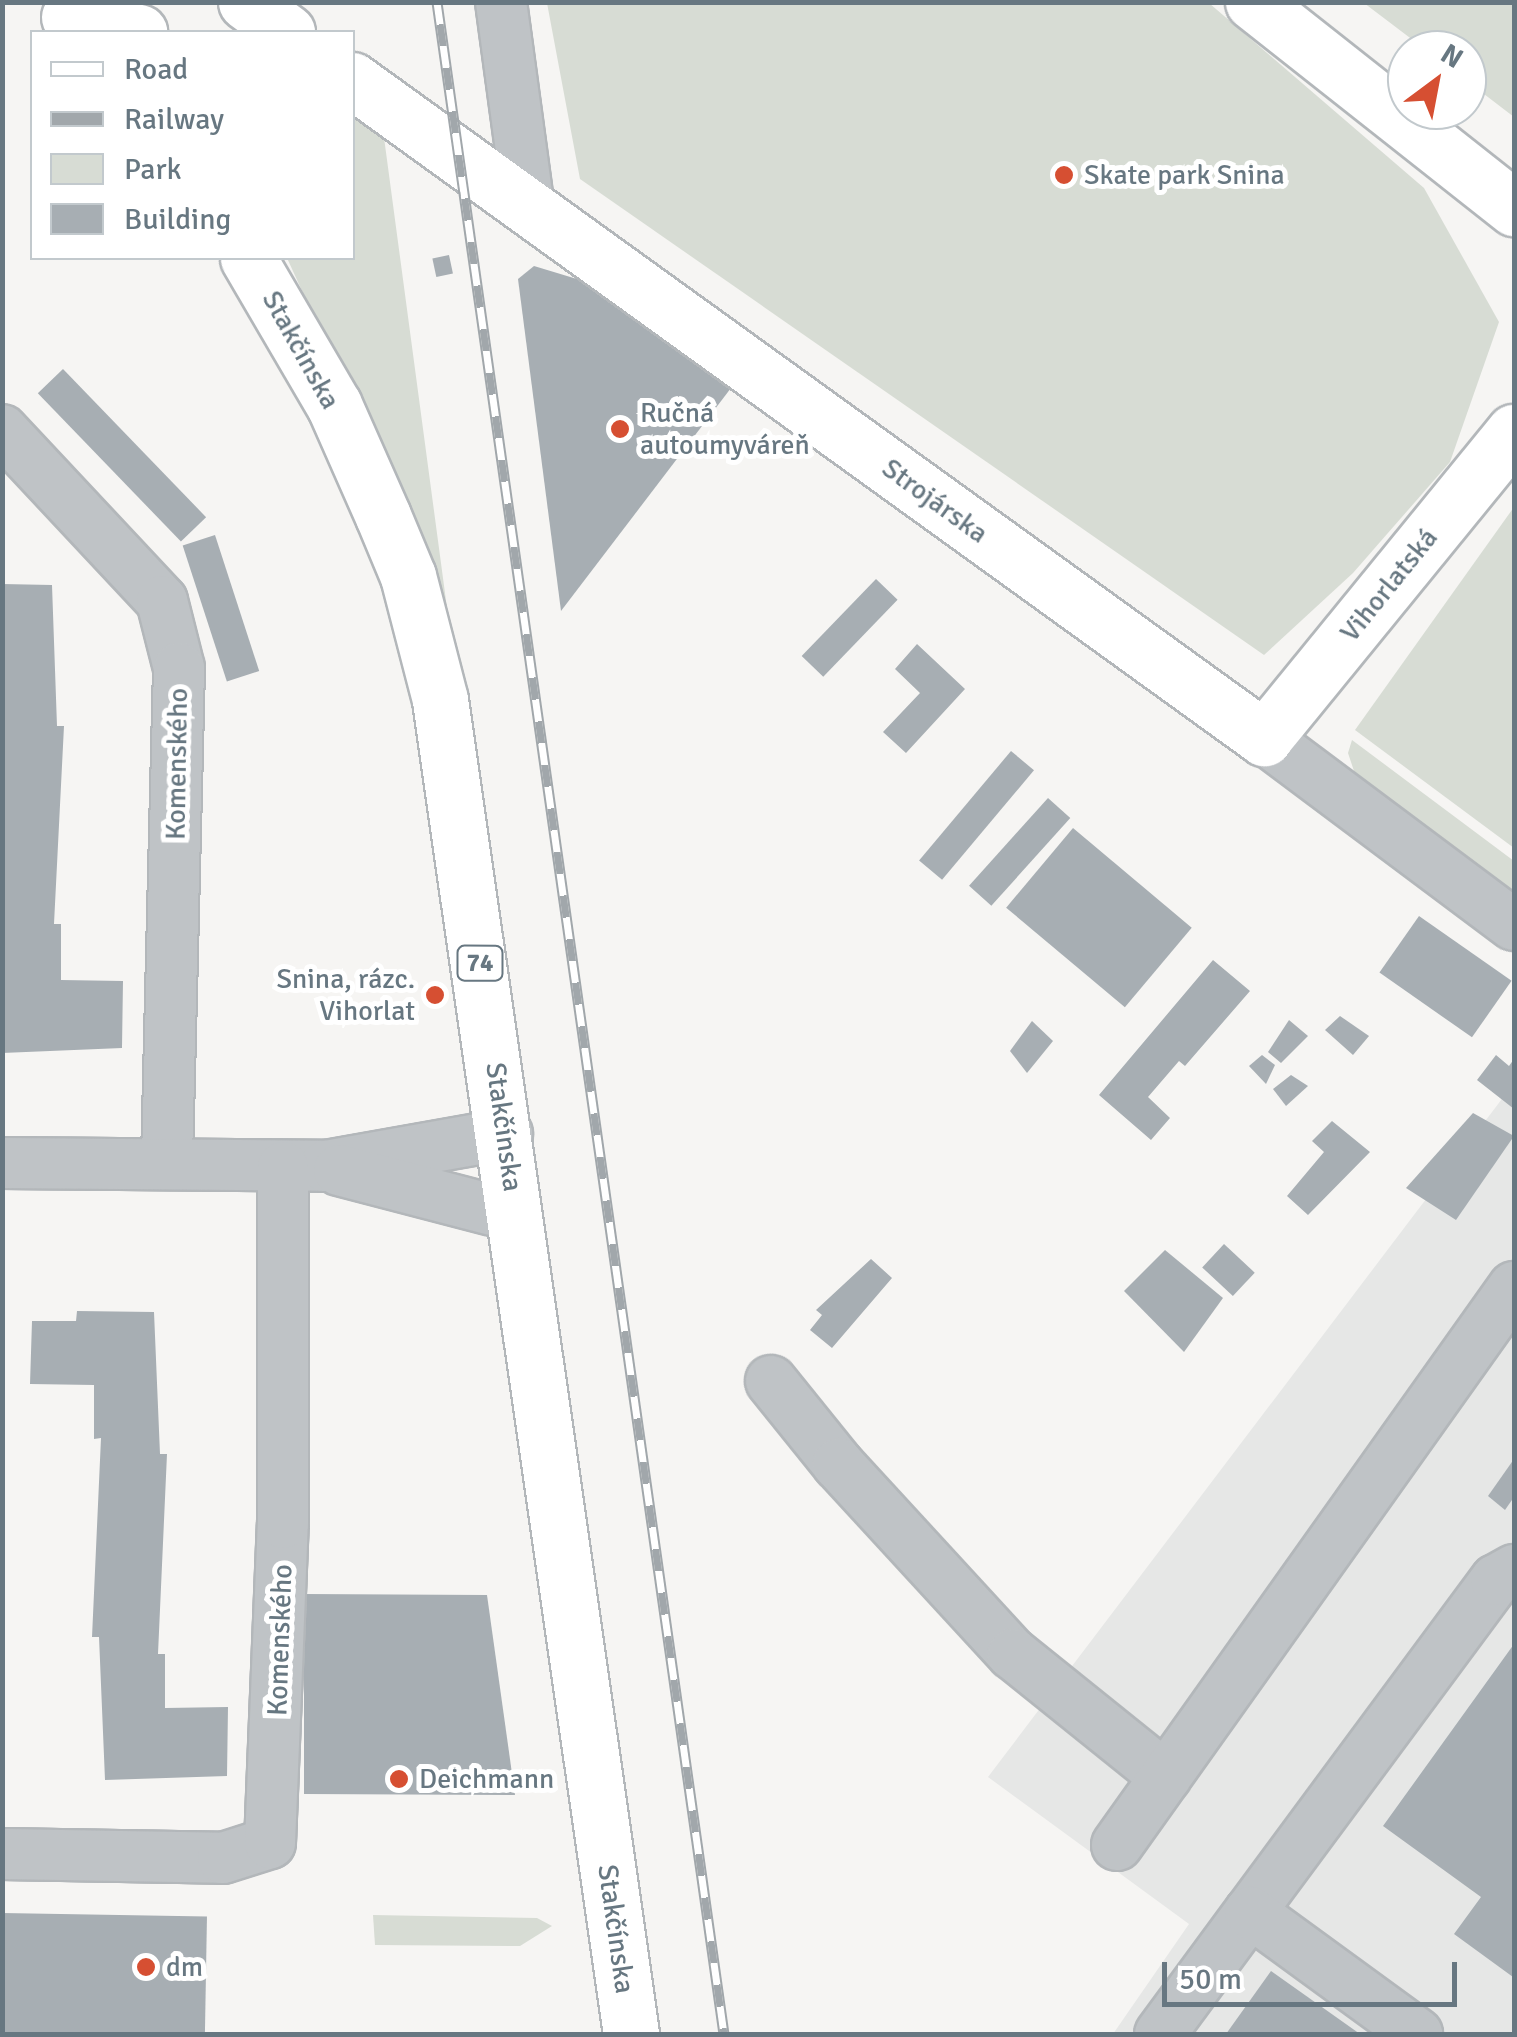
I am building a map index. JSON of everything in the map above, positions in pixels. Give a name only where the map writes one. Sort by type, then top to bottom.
[{"type":"main road","points":[[246,2],[284,30]]},
{"type":"main road","points":[[1253,2],[1514,208]]},
{"type":"main road","points":[[71,14],[131,30]]},
{"type":"main road","name":"Strojárska","points":[[355,82],[1264,738]]},
{"type":"main road","name":"Stakčínska","points":[[249,260],[334,404],[408,576],[458,790],[631,2034]]},
{"type":"main road","name":"Vihorlatská","points":[[1264,738],[1514,432]]},
{"type":"street","points":[[501,2],[529,209]]},
{"type":"street","name":"Komenského","points":[[2,430],[162,600],[179,668],[167,1163]]},
{"type":"street","name":"Strojárska","points":[[1264,738],[1514,925]]},
{"type":"street","points":[[2,1162],[304,1166],[506,1134]]},
{"type":"street","points":[[304,1166],[515,1216]]},
{"type":"street","name":"Komenského","points":[[2,1854],[223,1858],[270,1843],[283,1524],[304,1166]]},
{"type":"street","points":[[1118,1844],[1514,1287]]},
{"type":"street","points":[[771,1381],[838,1464],[1013,1654],[1166,1778]]},
{"type":"street","points":[[1160,2034],[1496,1580],[1514,1570]]},
{"type":"street","points":[[1250,1912],[1417,2034]]},
{"type":"shaded area","points":[[1514,1083],[1514,2034],[1113,2034],[1189,1924],[988,1777]]},
{"type":"green space","points":[[547,3],[1209,3],[1424,188],[1499,322],[1450,462],[1353,573],[1264,655],[580,179]]},
{"type":"green space","points":[[1364,3],[1514,3],[1514,117],[1487,96],[1487,30],[1400,30]]},
{"type":"green space","points":[[355,114],[383,130],[447,608],[288,260],[355,260]]},
{"type":"green space","points":[[1514,507],[1514,848],[1355,730]]},
{"type":"green space","points":[[1352,740],[1514,861],[1514,904],[1357,780],[1348,753]]},
{"type":"green space","points":[[373,1915],[537,1918],[552,1926],[520,1946],[375,1945]]},
{"type":"building","points":[[449,255],[453,274],[436,277],[432,259]]},
{"type":"building","name":"Ručná autoumyváreň","points":[[534,266],[600,286],[731,388],[561,611],[518,279]]},
{"type":"building","points":[[63,369],[206,517],[181,541],[38,393]]},
{"type":"building","points":[[215,535],[259,671],[227,682],[183,546]]},
{"type":"building","points":[[876,579],[898,600],[823,677],[802,656]]},
{"type":"building","points":[[2,584],[52,585],[57,726],[64,726],[54,924],[61,924],[61,980],[123,981],[122,1048],[2,1053]]},
{"type":"building","points":[[917,644],[965,689],[906,753],[883,732],[920,693],[895,669]]},
{"type":"building","points":[[1011,751],[1034,770],[942,880],[919,861]]},
{"type":"building","points":[[1048,798],[1070,818],[991,906],[969,886]]},
{"type":"building","points":[[1073,828],[1192,928],[1125,1007],[1006,908]]},
{"type":"building","points":[[1419,916],[1512,981],[1472,1037],[1379,973]]},
{"type":"building","points":[[1213,960],[1250,991],[1185,1066],[1179,1061],[1148,1097],[1170,1118],[1151,1140],[1099,1095]]},
{"type":"building","points":[[1340,1016],[1369,1036],[1353,1055],[1325,1030]]},
{"type":"building","points":[[1289,1020],[1308,1036],[1281,1063],[1268,1052]]},
{"type":"building","points":[[1032,1021],[1053,1041],[1027,1073],[1010,1051]]},
{"type":"building","points":[[1262,1055],[1275,1065],[1266,1084],[1249,1066]]},
{"type":"building","points":[[1496,1055],[1509,1066],[1514,1059],[1514,1109],[1477,1080]]},
{"type":"building","points":[[1291,1075],[1308,1086],[1286,1106],[1273,1089]]},
{"type":"building","points":[[1473,1113],[1514,1136],[1456,1220],[1406,1188]]},
{"type":"building","points":[[1332,1121],[1370,1152],[1308,1215],[1287,1196],[1324,1152],[1312,1141]]},
{"type":"building","points":[[1224,1244],[1255,1273],[1233,1296],[1202,1267]]},
{"type":"building","points":[[1165,1250],[1223,1298],[1184,1352],[1124,1291]]},
{"type":"building","points":[[871,1259],[892,1278],[832,1348],[810,1330],[822,1315],[816,1310]]},
{"type":"building","points":[[77,1311],[154,1312],[160,1454],[167,1454],[158,1654],[165,1654],[165,1708],[228,1707],[227,1776],[105,1780],[99,1637],[92,1637],[101,1438],[94,1439],[94,1385],[30,1384],[32,1321],[76,1321]]},
{"type":"building","points":[[1514,1459],[1514,1497],[1505,1510],[1488,1496]]},
{"type":"building","points":[[304,1594],[487,1595],[515,1795],[304,1794]]},
{"type":"building","points":[[1514,1644],[1513,1977],[1454,1934],[1481,1897],[1383,1826]]},
{"type":"building","points":[[2,1913],[207,1917],[205,2034],[2,2034]]},
{"type":"building","points":[[1271,1971],[1360,2034],[1226,2034]]},
{"type":"railway","points":[[437,2],[724,2034]]},
{"type":"place","name":"Skate park Snina","points":[[1064,175]]},
{"type":"place","name":"Ručná autoumyváreň","points":[[620,429]]},
{"type":"place","name":"Snina, rázc. Vihorlat","points":[[435,995]]},
{"type":"place","name":"Deichmann","points":[[399,1779]]},
{"type":"place","name":"dm","points":[[146,1967]]}]
